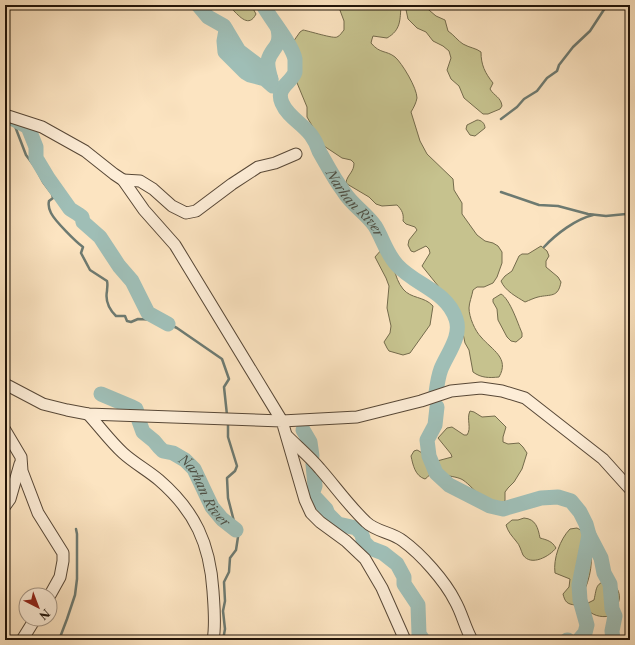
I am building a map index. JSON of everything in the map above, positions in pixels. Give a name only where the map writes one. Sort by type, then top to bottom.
[{"type":"street","points":[[5,115],[42,127],[85,151],[123,180],[144,210],[175,245],[282,421],[305,500],[311,513],[320,522],[346,541],[365,559],[382,588],[405,640]]},
{"type":"street","points":[[123,180],[140,181],[153,189],[172,206],[186,213],[196,211],[258,167],[275,163],[296,154]]},
{"type":"street","points":[[5,384],[43,404],[88,414],[282,421],[358,416],[421,401],[451,391],[481,388],[502,391],[525,398],[603,459],[630,489]]},
{"type":"street","points":[[88,414],[124,454],[175,495],[195,522],[202,538],[210,567],[213,597],[213,640]]},
{"type":"street","points":[[5,430],[21,457],[22,472],[38,513],[63,553],[60,577],[54,587]]},
{"type":"street","points":[[285,434],[320,468],[336,490],[366,523],[376,530],[391,534],[403,541],[420,556],[446,585],[455,600],[472,640]]},
{"type":"street","points":[[5,506],[10,499],[21,457]]},
{"type":"street","points":[[22,640],[30,627]]},
{"type":"shaded area","points":[[233,5],[251,5],[256,14],[250,20],[244,20],[232,9]]},
{"type":"shaded area","points":[[338,5],[401,5],[399,24],[395,32],[387,38],[373,36],[371,43],[377,49],[389,53],[395,57],[405,70],[412,82],[417,98],[411,112],[420,141],[427,154],[453,179],[454,190],[462,203],[462,214],[477,235],[485,241],[498,246],[502,252],[502,263],[497,277],[493,283],[484,287],[477,287],[473,290],[469,304],[471,320],[475,328],[501,359],[502,370],[499,377],[485,377],[473,372],[469,350],[465,343],[461,324],[451,302],[422,266],[430,253],[429,249],[426,246],[414,252],[411,251],[408,245],[409,240],[417,230],[415,227],[406,224],[403,221],[402,212],[397,205],[382,206],[376,204],[369,197],[347,184],[346,182],[353,169],[354,163],[351,160],[342,158],[324,146],[307,117],[307,107],[295,78],[298,66],[292,48],[293,42],[303,30],[331,37],[339,36],[344,30],[344,21]]},
{"type":"shaded area","points":[[405,5],[423,5],[436,16],[445,20],[448,31],[461,43],[481,52],[484,69],[493,83],[490,89],[501,103],[502,106],[500,109],[488,114],[483,114],[464,98],[459,86],[451,79],[447,70],[451,58],[449,51],[433,41],[426,32],[417,28],[408,19]]},
{"type":"shaded area","points":[[477,120],[482,122],[485,128],[475,136],[470,135],[466,129],[467,125]]},
{"type":"shaded area","points":[[541,246],[547,251],[549,256],[546,261],[546,267],[558,277],[561,282],[560,287],[556,293],[525,302],[508,291],[501,281],[512,271],[519,256],[522,254],[528,254]]},
{"type":"shaded area","points":[[382,249],[390,259],[397,280],[403,289],[433,306],[430,325],[410,353],[403,355],[389,351],[384,342],[390,333],[391,326],[387,308],[389,286],[375,257]]},
{"type":"shaded area","points":[[501,294],[511,306],[522,333],[522,337],[516,342],[511,341],[507,337],[498,320],[497,309],[493,299]]},
{"type":"shaded area","points":[[470,411],[482,417],[495,416],[506,427],[503,442],[508,444],[519,443],[527,453],[522,469],[514,482],[505,492],[505,501],[498,503],[487,500],[463,480],[440,472],[435,464],[437,461],[452,457],[438,438],[447,428],[452,427],[464,435],[467,435],[469,429]]},
{"type":"shaded area","points":[[417,450],[428,459],[430,463],[431,472],[425,479],[422,478],[415,470],[411,456],[414,451]]},
{"type":"shaded area","points":[[524,518],[534,522],[540,538],[551,542],[556,548],[545,557],[535,560],[526,558],[510,534],[506,525],[512,520]]},
{"type":"shaded area","points":[[577,528],[584,532],[590,553],[591,568],[588,582],[582,596],[575,605],[570,604],[565,599],[563,594],[569,587],[570,579],[555,573],[555,562],[560,544],[566,533],[570,529]]},
{"type":"shaded area","points":[[610,580],[619,594],[619,602],[617,607],[610,616],[603,617],[593,614],[585,608],[588,603],[594,600],[596,589],[599,584]]},
{"type":"waterway","points":[[198,5],[208,17],[224,26],[239,51],[263,69],[271,79]]},
{"type":"waterway","name":"Narhan River","points":[[263,5],[286,39],[295,59],[295,72],[282,89],[281,93],[280,98],[285,108],[291,116],[311,135],[337,182],[347,197],[375,226],[387,251],[397,265],[404,272],[438,295],[452,309],[456,319],[457,332],[453,345],[441,369],[436,393]]},
{"type":"waterway","points":[[501,119],[517,107],[524,99],[537,91],[547,78],[557,71],[559,65],[573,47],[590,31],[607,5]]},
{"type":"waterway","points":[[271,80],[268,61],[269,56],[279,40],[278,29]]},
{"type":"waterway","points":[[226,30],[224,41],[225,52],[245,72],[265,79],[273,86]]},
{"type":"waterway","points":[[5,104],[9,113]]},
{"type":"waterway","points":[[13,119],[28,127],[36,147],[36,158],[48,178],[70,209],[82,217],[83,222],[100,237],[119,266],[132,281],[148,313],[168,324]]},
{"type":"waterway","name":"Narhan River","points":[[13,121],[26,155],[52,194],[53,198],[49,201],[51,213],[66,231],[83,247],[81,253],[90,270],[107,281],[107,298],[111,311],[116,316],[125,316],[127,321],[131,322],[138,319],[160,320],[177,328],[222,359],[229,379],[224,387],[227,415]]},
{"type":"waterway","points":[[501,192],[539,205],[558,206],[588,214],[606,216],[630,213]]},
{"type":"waterway","points":[[544,247],[554,237],[567,228],[580,220],[593,215]]},
{"type":"waterway","name":"Narhan River","points":[[101,394],[132,407],[136,409],[137,412]]},
{"type":"waterway","name":"Narhan River","points":[[437,407],[435,425],[427,440],[429,456],[436,473],[449,485],[490,506],[503,509],[541,498],[558,497],[571,501],[580,512],[586,524],[589,535],[601,558],[604,573],[610,584],[612,609],[615,616],[612,631],[613,640]]},
{"type":"waterway","name":"Narhan River","points":[[139,421],[143,432],[163,451],[173,453],[185,460],[194,469],[212,507],[222,519],[236,530]]},
{"type":"waterway","name":"Narhan River","points":[[223,640],[225,629],[223,611],[225,601],[224,582],[229,572],[230,558],[236,550],[238,537],[228,498],[227,478],[235,471],[237,466],[228,437],[228,423]]},
{"type":"waterway","name":"Narhan River","points":[[303,430],[310,442],[312,456]]},
{"type":"waterway","name":"Narhan River","points":[[313,464],[315,486],[312,494],[326,509],[328,514],[338,524],[356,528],[361,533],[363,541],[370,548],[383,553],[397,564],[404,577],[404,584],[418,605],[419,634],[423,640]]},
{"type":"waterway","points":[[59,640],[75,595],[77,579],[76,529]]},
{"type":"waterway","name":"Narhan River","points":[[579,640],[585,633],[587,625],[580,600],[579,585],[589,535]]}]
